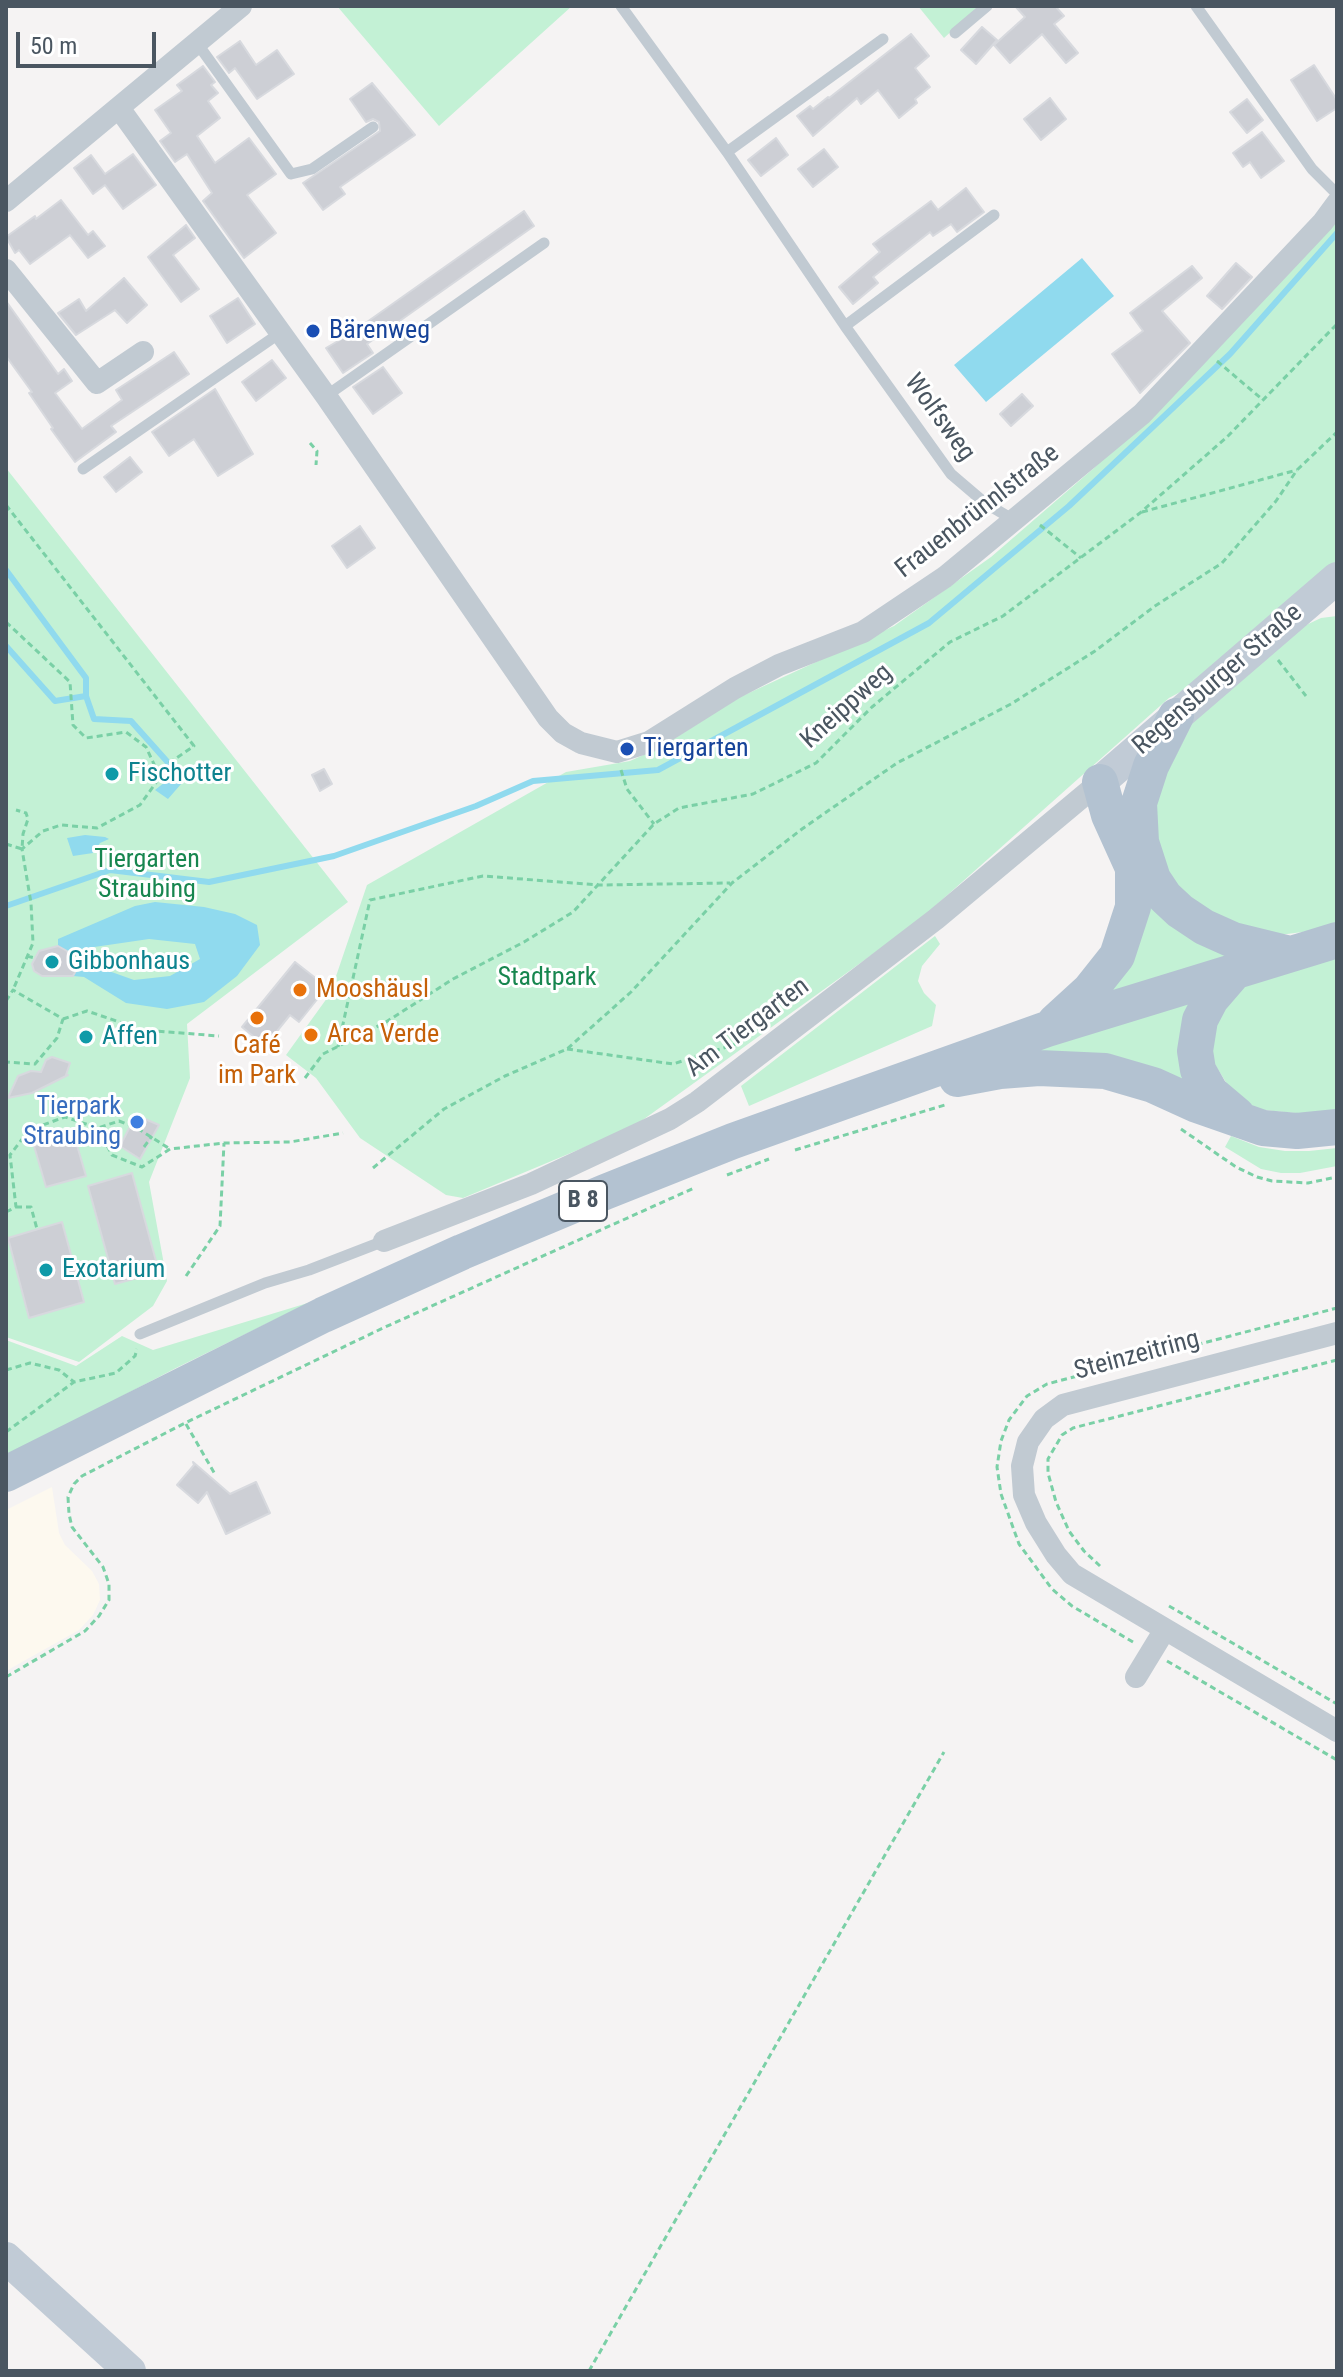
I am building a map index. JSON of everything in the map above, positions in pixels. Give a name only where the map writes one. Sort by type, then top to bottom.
[{"type":"main road","points":[[1176,716],[1159,745],[1139,803],[1141,842],[1153,879],[1165,897],[1204,927],[1233,940],[1288,953]]},
{"type":"main road","points":[[1100,782],[1139,803]]},
{"type":"main road","points":[[1047,1029],[1102,976],[1117,956],[1133,907],[1133,868],[1109,815],[1100,782]]},
{"type":"main road","name":"B 8","points":[[6,1474],[323,1315],[462,1252],[733,1141],[1047,1029],[1337,940]]},
{"type":"main road","points":[[1236,970],[1211,999],[1200,1020],[1195,1051],[1202,1079],[1211,1093],[1248,1122]]},
{"type":"main road","points":[[850,1100],[1000,1071],[1073,1069],[1105,1071],[1133,1078],[1280,1131],[1337,1127]]},
{"type":"street","points":[[6,201],[238,9]]},
{"type":"street","points":[[119,108],[326,396]]},
{"type":"street","name":"Frauenbrünnlstraße","points":[[326,396],[548,718],[563,733],[581,743],[617,752],[649,742],[735,688],[779,665],[863,632],[1024,520],[1160,396],[1323,222],[1337,203]]},
{"type":"street","points":[[6,270],[97,383],[143,352]]},
{"type":"street","name":"Regensburger Straße","points":[[1100,782],[1337,578]]},
{"type":"street","name":"Am Tiergarten","points":[[384,1241],[531,1184],[670,1119],[697,1102],[936,919],[1100,782]]},
{"type":"street","name":"Steinzeitring","points":[[1337,1333],[1063,1405],[1044,1419],[1028,1442],[1022,1466],[1024,1495],[1036,1523],[1072,1574],[1337,1731]]},
{"type":"street","points":[[1136,1677],[1164,1631]]},
{"type":"street","points":[[6,2258],[130,2371]]},
{"type":"lane","name":"Wolfsweg","points":[[621,6],[727,152],[845,326],[951,474],[985,503],[1024,520]]},
{"type":"lane","points":[[955,33],[987,6]]},
{"type":"lane","points":[[1196,6],[1312,169],[1337,194]]},
{"type":"lane","points":[[727,152],[883,39]]},
{"type":"lane","points":[[197,43],[291,174],[312,169],[373,127]]},
{"type":"lane","points":[[845,326],[994,215]]},
{"type":"lane","points":[[326,396],[544,243]]},
{"type":"lane","points":[[83,469],[280,333]]},
{"type":"lane","points":[[140,1334],[265,1283],[384,1241]]},
{"type":"path","name":"Kneippweg","points":[[305,1078],[323,1054],[386,1022],[453,979],[573,912],[654,824],[679,808],[753,794],[816,763],[872,707],[950,642],[1003,616],[1140,513],[1227,437],[1337,324]]},
{"type":"path","points":[[1212,357],[1263,400]]},
{"type":"path","points":[[373,1168],[444,1109],[505,1076],[567,1049],[631,992],[732,883],[802,829],[897,763],[1011,704],[1095,651],[1155,606],[1222,563],[1276,501],[1297,470],[1337,432]]},
{"type":"path","points":[[310,443],[317,451],[316,465]]},
{"type":"path","points":[[1140,513],[1297,470]]},
{"type":"path","points":[[6,505],[194,746],[157,770]]},
{"type":"path","points":[[1024,520],[1052,535],[1082,559]]},
{"type":"path","points":[[6,622],[70,682],[73,725],[86,738],[126,732],[146,747],[160,777],[140,805],[97,828],[61,825],[43,831],[22,849]]},
{"type":"path","points":[[1263,642],[1306,696]]},
{"type":"path","points":[[619,761],[627,789],[654,824]]},
{"type":"path","points":[[6,1001],[33,943],[31,903],[22,849],[28,819],[26,813],[16,810]]},
{"type":"path","points":[[6,844],[22,849]]},
{"type":"path","points":[[338,1047],[370,900],[483,876],[599,885],[732,883]]},
{"type":"path","points":[[27,956],[35,958]]},
{"type":"path","points":[[13,990],[63,1019],[87,1011],[143,1030],[219,1036]]},
{"type":"path","points":[[6,1062],[35,1064],[57,1038],[63,1019]]},
{"type":"path","points":[[567,1049],[673,1064],[759,1037],[775,1042]]},
{"type":"path","points":[[787,1152],[955,1103]]},
{"type":"path","points":[[16,1207],[10,1155],[29,1130],[65,1117],[98,1128],[119,1121],[152,1136],[170,1149]]},
{"type":"path","points":[[1172,1125],[1236,1167],[1257,1177],[1289,1183],[1337,1177]]},
{"type":"path","points":[[98,1128],[112,1155],[142,1167],[170,1149],[224,1143],[290,1142],[343,1133]]},
{"type":"path","points":[[144,1147],[152,1136]]},
{"type":"path","points":[[186,1276],[220,1226],[224,1143]]},
{"type":"path","points":[[717,1179],[773,1157]]},
{"type":"path","points":[[6,1677],[85,1631],[109,1600],[109,1584],[103,1567],[72,1527],[68,1497],[82,1476],[383,1328],[702,1184]]},
{"type":"path","points":[[6,1212],[16,1207],[31,1207],[37,1229]]},
{"type":"path","points":[[1337,1308],[1047,1384],[1027,1396],[1009,1420],[1001,1441],[997,1467],[1005,1507],[1019,1544],[1052,1589],[1072,1606],[1337,1760]]},
{"type":"path","points":[[6,1432],[74,1382],[116,1373],[135,1356],[140,1334]]},
{"type":"path","points":[[1101,1566],[1084,1551],[1069,1531],[1056,1502],[1048,1473],[1048,1459],[1062,1435],[1073,1428],[1337,1360]]},
{"type":"path","points":[[6,1370],[30,1363],[59,1370],[74,1382]]},
{"type":"path","points":[[185,1423],[216,1476]]},
{"type":"path","points":[[1167,1604],[1337,1704]]},
{"type":"path","points":[[589,2371],[944,1752]]},
{"type":"shaded area","points":[[52,1487],[59,1533],[65,1545],[92,1571],[99,1584],[100,1600],[93,1615],[79,1630],[6,1671],[6,1510]]},
{"type":"green space","points":[[337,6],[572,6],[439,126]]},
{"type":"green space","points":[[918,6],[979,6],[944,38]]},
{"type":"green space","name":"Stadtpark","points":[[1337,214],[1337,563],[1199,682],[1169,698],[916,923],[633,1127],[463,1198],[446,1195],[360,1138],[316,1078],[286,1055],[330,994],[367,885],[566,772],[630,761],[661,747],[738,698],[894,626],[991,557],[1094,468]]},
{"type":"green space","name":"Tiergarten Straubing","points":[[6,468],[348,902],[187,1024],[190,1078],[149,1182],[167,1281],[153,1306],[79,1362],[6,1337]]},
{"type":"green space","points":[[1337,616],[1337,925],[1287,934],[1258,934],[1229,927],[1166,881],[1150,806],[1195,718],[1304,626],[1321,618]]},
{"type":"green space","points":[[1144,903],[1237,952],[1109,998]]},
{"type":"green space","points":[[935,936],[940,944],[922,966],[918,981],[936,1005],[932,1026],[749,1106],[741,1086]]},
{"type":"green space","points":[[1337,953],[1337,1117],[1242,1108],[1204,1047],[1238,986]]},
{"type":"green space","points":[[1196,997],[1193,1084],[1028,1051]]},
{"type":"green space","points":[[1231,1136],[1259,1147],[1285,1151],[1337,1148],[1337,1166],[1300,1173],[1261,1169],[1225,1147]]},
{"type":"green space","points":[[311,1302],[6,1457],[6,1340],[76,1366],[122,1336],[153,1350]]},
{"type":"water","points":[[1082,258],[1114,296],[986,402],[954,365]]},
{"type":"water","points":[[181,766],[188,776],[168,799],[155,790],[170,778],[172,767]]},
{"type":"water","points":[[85,835],[109,839],[100,843],[93,853],[73,856],[67,838]]},
{"type":"water","points":[[155,902],[235,914],[257,925],[260,945],[237,976],[204,1002],[167,1009],[126,1003],[84,977],[73,976],[78,967],[92,965],[134,980],[170,976],[200,959],[195,944],[149,939],[67,951],[58,946],[58,939],[135,906]]},
{"type":"building","points":[[1015,6],[1055,6],[1064,16],[1054,24],[1078,53],[1066,63],[1042,34],[1010,63],[994,45],[1025,17]]},
{"type":"building","points":[[982,27],[997,40],[976,64],[961,50]]},
{"type":"building","points":[[911,34],[929,56],[915,68],[930,87],[915,99],[917,103],[899,118],[878,90],[861,104],[857,98],[813,136],[797,116],[829,98]]},
{"type":"building","points":[[240,41],[256,65],[277,50],[294,74],[257,99],[235,68],[229,73],[217,57]]},
{"type":"building","points":[[1314,65],[1337,100],[1337,108],[1317,121],[1291,80]]},
{"type":"building","points":[[203,66],[215,82],[211,85],[218,93],[208,101],[220,118],[197,136],[215,163],[249,138],[276,174],[247,195],[276,233],[244,258],[203,201],[212,193],[187,154],[175,162],[160,141],[171,133],[155,110],[182,91],[177,85]]},
{"type":"building","points":[[372,83],[415,135],[340,187],[345,194],[323,210],[303,183],[380,131],[379,122],[373,119],[366,122],[350,99]]},
{"type":"building","points":[[1050,98],[1066,119],[1041,140],[1024,119]]},
{"type":"building","points":[[1247,99],[1263,120],[1247,133],[1230,112]]},
{"type":"building","points":[[1262,132],[1284,161],[1261,178],[1250,162],[1243,167],[1233,153]]},
{"type":"building","points":[[776,138],[788,155],[761,176],[748,160]]},
{"type":"building","points":[[824,149],[838,167],[813,187],[798,169]]},
{"type":"building","points":[[133,154],[156,185],[123,209],[105,185],[93,194],[74,168],[91,155],[105,174]]},
{"type":"building","points":[[966,188],[984,212],[957,232],[951,224],[933,236],[930,232],[873,277],[878,283],[853,304],[839,287],[880,252],[873,244],[931,201],[938,210]]},
{"type":"building","points":[[61,200],[88,235],[93,231],[105,246],[88,258],[70,235],[30,264],[19,250],[15,253],[6,237]]},
{"type":"building","points":[[524,211],[534,226],[367,344],[373,353],[343,373],[326,348]]},
{"type":"building","points":[[186,225],[195,238],[173,255],[199,289],[181,302],[148,257]]},
{"type":"building","points":[[1236,263],[1252,277],[1222,309],[1207,296]]},
{"type":"building","points":[[1192,266],[1202,278],[1162,311],[1190,343],[1140,393],[1112,354],[1143,331],[1130,313]]},
{"type":"building","points":[[124,278],[147,305],[127,323],[115,310],[76,335],[58,313],[79,299],[86,311]]},
{"type":"building","points":[[238,298],[255,324],[227,343],[210,316]]},
{"type":"building","points":[[6,301],[58,374],[64,369],[72,381],[55,393],[82,429],[122,400],[116,390],[174,352],[189,374],[111,426],[116,432],[75,462],[6,356]]},
{"type":"building","points":[[272,360],[286,378],[256,401],[242,382]]},
{"type":"building","points":[[383,367],[402,393],[373,414],[353,387]]},
{"type":"building","points":[[215,389],[253,454],[218,476],[194,439],[169,456],[152,432]]},
{"type":"building","points":[[1022,394],[1033,406],[1011,426],[1000,414]]},
{"type":"building","points":[[130,457],[142,472],[116,492],[104,477]]},
{"type":"building","points":[[360,526],[375,548],[347,568],[332,546]]},
{"type":"building","points":[[324,769],[332,784],[320,791],[312,775]]},
{"type":"building","name":"Gibbonhaus","points":[[58,946],[67,951],[70,961],[78,967],[73,976],[42,976],[34,971],[32,964],[39,951]]},
{"type":"building","points":[[295,962],[327,987],[299,1022],[290,1015],[265,1046],[242,1027]]},
{"type":"building","points":[[52,1057],[70,1063],[68,1075],[32,1093],[8,1098],[18,1076],[31,1071],[41,1072],[46,1060]]},
{"type":"building","points":[[136,1115],[159,1125],[140,1159],[120,1146]]},
{"type":"building","points":[[74,1135],[86,1176],[46,1187],[34,1146]]},
{"type":"building","points":[[132,1173],[159,1272],[115,1284],[88,1186]]},
{"type":"building","name":"Exotarium","points":[[62,1222],[84,1302],[29,1318],[8,1238]]},
{"type":"building","points":[[193,1462],[230,1494],[256,1482],[270,1513],[226,1534],[207,1492],[198,1503],[177,1485],[194,1465]]},
{"type":"waterway","points":[[6,906],[110,870],[209,882],[334,856],[476,806],[533,781],[658,770],[929,623],[1069,506],[1230,354],[1337,233]]},
{"type":"waterway","points":[[6,570],[86,678],[86,696],[94,719],[131,721],[172,767]]},
{"type":"waterway","points":[[6,646],[55,701],[86,696]]},
{"type":"place","name":"Bärenweg","points":[[313,331]]},
{"type":"place","name":"Tiergarten","points":[[627,749]]},
{"type":"place","name":"Fischotter","points":[[112,774]]},
{"type":"place","name":"Gibbonhaus","points":[[52,962]]},
{"type":"place","name":"Mooshäusl","points":[[300,990]]},
{"type":"place","name":"Café im Park","points":[[257,1018]]},
{"type":"place","name":"Arca Verde","points":[[311,1035]]},
{"type":"place","name":"Affen","points":[[86,1037]]},
{"type":"place","name":"Tierpark Straubing","points":[[137,1122]]},
{"type":"place","name":"Exotarium","points":[[46,1270]]}]
